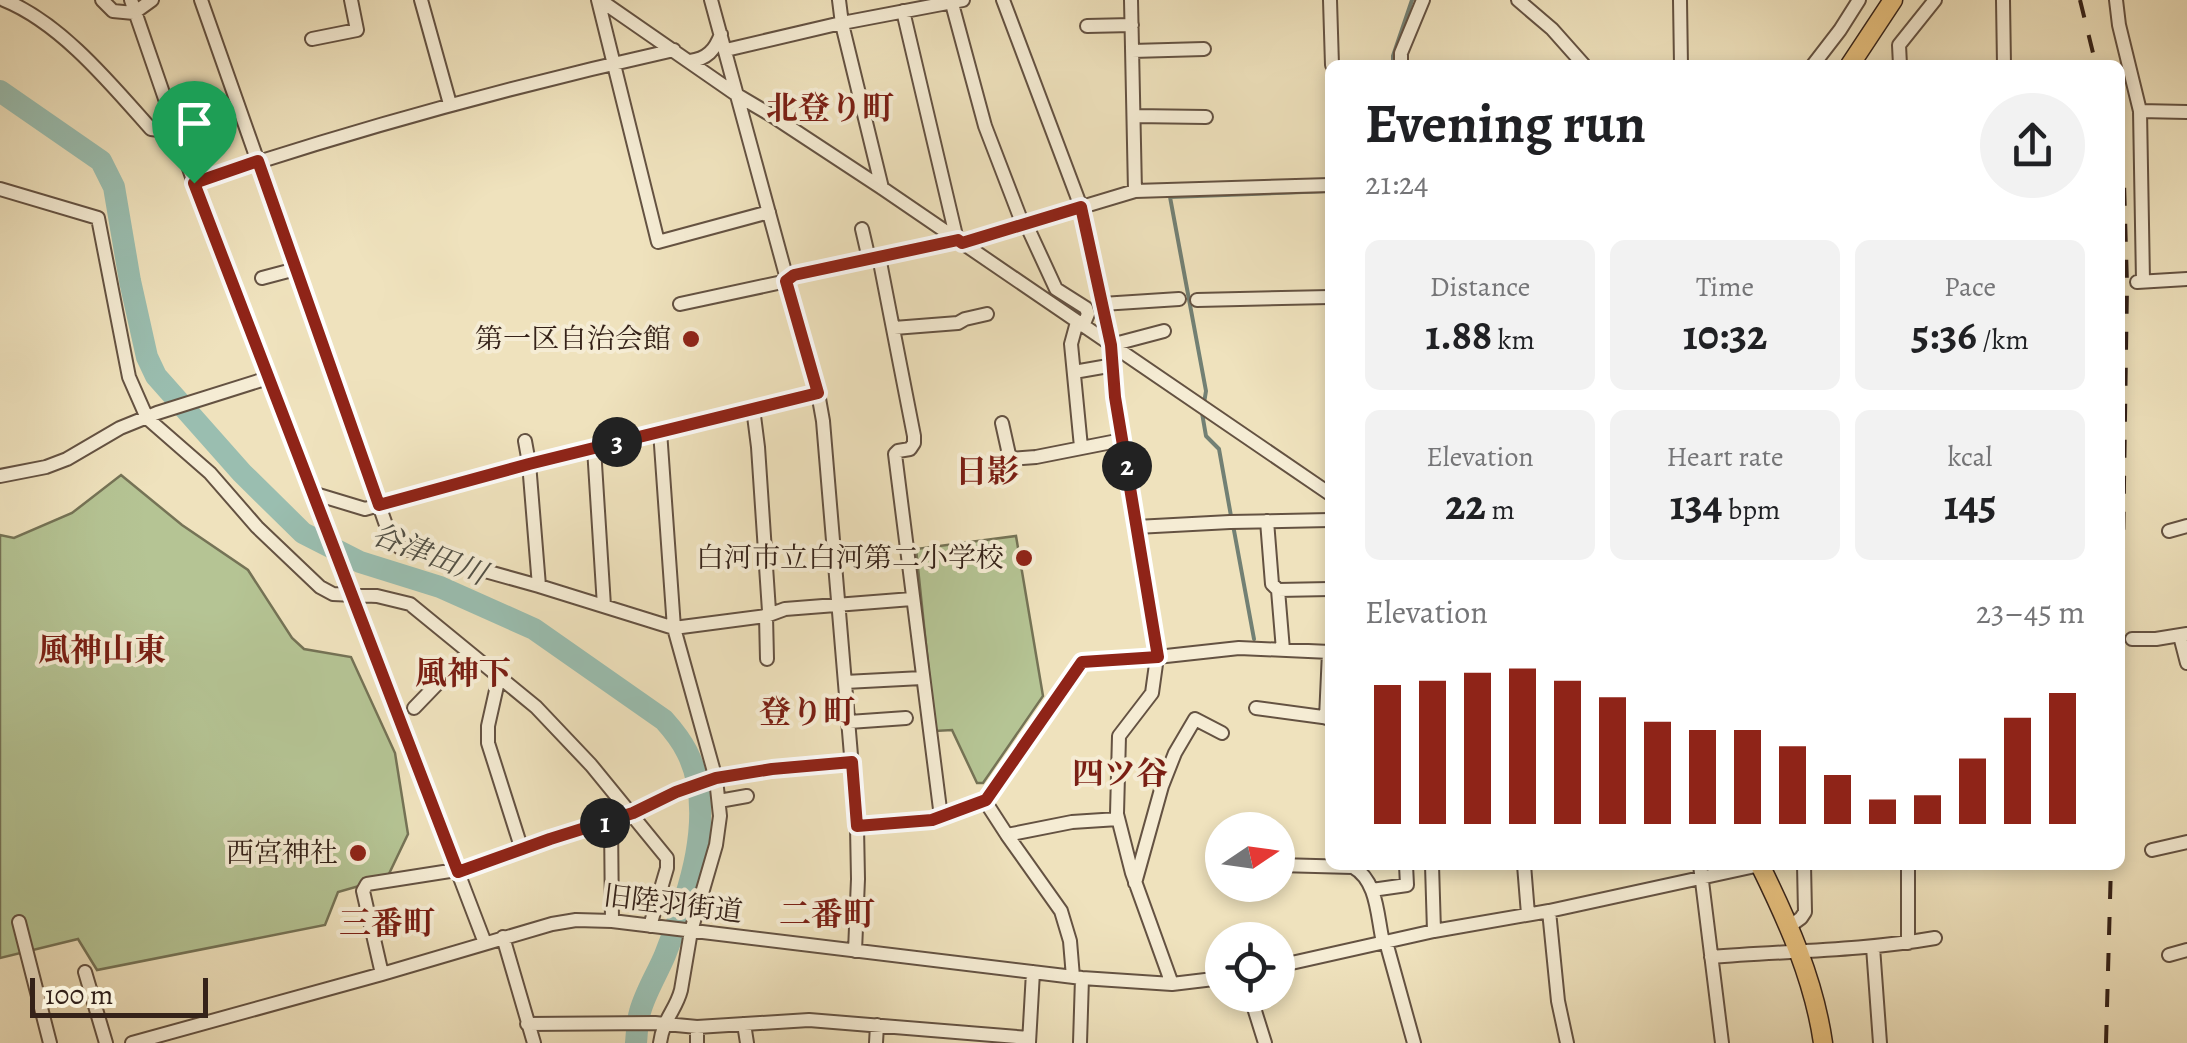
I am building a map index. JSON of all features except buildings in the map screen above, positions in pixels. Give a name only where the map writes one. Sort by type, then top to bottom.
[{"type":"main road","points":[[1853,60],[1893,0]]},
{"type":"main road","points":[[1762,870],[1799,950],[1823,1043]]},
{"type":"street","points":[[4,0],[68,43],[151,129],[173,125]]},
{"type":"street","points":[[102,0],[112,10],[152,0]]},
{"type":"street","points":[[200,0],[392,542],[398,547],[674,628],[766,616],[785,609],[912,599]]},
{"type":"street","points":[[312,39],[357,30],[351,0]]},
{"type":"street","points":[[421,0],[450,104]]},
{"type":"street","points":[[599,0],[1325,491]]},
{"type":"street","points":[[599,0],[658,242],[769,212]]},
{"type":"street","points":[[712,0],[823,420],[857,826],[854,951]]},
{"type":"street","points":[[839,0],[882,188]]},
{"type":"street","points":[[1003,0],[1081,207],[1111,345],[1115,397],[1158,657],[1152,693],[1119,736],[1118,819],[1135,883],[1172,984]]},
{"type":"street","points":[[1131,0],[1135,191]]},
{"type":"street","points":[[1330,0],[1332,60]]},
{"type":"street","points":[[1402,60],[1423,0]]},
{"type":"street","points":[[1518,0],[1580,60]]},
{"type":"street","points":[[1680,0],[1681,60]]},
{"type":"street","points":[[1817,60],[1860,0]]},
{"type":"street","points":[[1900,60],[1899,46],[1935,0]]},
{"type":"street","points":[[2003,0],[2004,60]]},
{"type":"street","points":[[2116,0],[2140,111],[2139,282],[2187,280]]},
{"type":"street","points":[[726,50],[956,1],[985,126],[1025,224],[1056,290],[1086,308],[1088,314],[1071,344],[1081,447]]},
{"type":"street","points":[[132,6],[194,183],[485,943]]},
{"type":"street","points":[[903,10],[960,242]]},
{"type":"street","points":[[1087,26],[1132,25]]},
{"type":"street","points":[[690,61],[706,57],[721,34]]},
{"type":"street","points":[[194,183],[450,104],[674,50]]},
{"type":"street","points":[[1132,51],[1204,50]]},
{"type":"street","points":[[2140,111],[2187,112]]},
{"type":"street","points":[[1134,116],[1206,118]]},
{"type":"street","points":[[680,304],[786,281],[794,275],[960,242],[1135,191],[1325,185]]},
{"type":"street","points":[[0,189],[98,218],[128,377],[152,416],[210,473],[257,528],[320,587],[333,594],[348,589],[366,597],[410,604],[549,720],[633,813],[667,858],[653,927]]},
{"type":"street","points":[[862,229],[894,328],[914,436],[910,449],[895,454],[941,818]]},
{"type":"street","points":[[262,278],[296,269]]},
{"type":"street","points":[[1197,300],[1325,297]]},
{"type":"street","points":[[1102,304],[1179,299]]},
{"type":"street","points":[[894,328],[958,323],[987,314]]},
{"type":"street","points":[[1111,345],[1164,330]]},
{"type":"street","points":[[1074,372],[1114,365]]},
{"type":"street","points":[[0,476],[67,459],[120,428],[268,378]]},
{"type":"street","points":[[312,494],[358,509],[379,505],[818,393]]},
{"type":"street","points":[[753,408],[769,611],[768,659]]},
{"type":"street","points":[[1002,423],[1010,459],[1122,440]]},
{"type":"street","points":[[660,432],[674,628],[716,778],[720,816],[716,845],[687,931],[679,999],[659,1024],[660,1043]]},
{"type":"street","points":[[525,442],[539,586]]},
{"type":"street","points":[[594,448],[604,606]]},
{"type":"street","points":[[1136,527],[1325,520]]},
{"type":"street","points":[[1267,521],[1283,650]]},
{"type":"street","points":[[2169,530],[2187,526]]},
{"type":"street","points":[[1278,590],[1325,589]]},
{"type":"street","points":[[2132,639],[2184,635],[2187,664]]},
{"type":"street","points":[[857,826],[941,818],[986,800],[1082,662],[1239,648],[1325,652]]},
{"type":"street","points":[[414,708],[468,652]]},
{"type":"street","points":[[500,678],[488,726],[488,743],[522,850]]},
{"type":"street","points":[[845,682],[922,678]]},
{"type":"street","points":[[1256,708],[1325,718]]},
{"type":"street","points":[[848,722],[906,718]]},
{"type":"street","points":[[1135,883],[1162,786],[1195,719],[1222,733]]},
{"type":"street","points":[[382,974],[364,886],[458,872],[633,813],[716,778],[852,762]]},
{"type":"street","points":[[719,801],[747,796]]},
{"type":"street","points":[[986,800],[1061,911],[1078,978],[1080,1043]]},
{"type":"street","points":[[1007,835],[1072,822],[1118,819]]},
{"type":"street","points":[[611,821],[612,921]]},
{"type":"street","points":[[2152,850],[2187,842]]},
{"type":"street","points":[[1295,866],[1325,867]]},
{"type":"street","points":[[1355,870],[1372,890],[1414,1043]]},
{"type":"street","points":[[1372,890],[1407,884],[1406,870]]},
{"type":"street","points":[[1432,870],[1434,931]]},
{"type":"street","points":[[1524,870],[1528,914]]},
{"type":"street","points":[[1790,926],[1805,912],[1804,870]]},
{"type":"street","points":[[1908,870],[1908,943]]},
{"type":"street","points":[[1295,962],[1434,931],[1549,911],[1700,872],[1722,1043]]},
{"type":"street","points":[[1549,911],[1558,1001],[1567,1043]]},
{"type":"street","name":"旧陸羽街道","points":[[132,1043],[503,937],[576,920],[612,921],[1078,978],[1172,984],[1205,980]]},
{"type":"street","points":[[19,922],[50,1043]]},
{"type":"street","points":[[503,937],[534,1043]]},
{"type":"street","points":[[1710,957],[1873,947],[1935,938]]},
{"type":"street","points":[[1873,947],[1880,1043]]},
{"type":"street","points":[[2169,955],[2187,950]]},
{"type":"street","points":[[85,972],[106,1043]]},
{"type":"street","points":[[527,1024],[697,1027],[809,1020],[877,1025],[952,1037],[1029,1040],[1033,972]]},
{"type":"street","points":[[1255,1012],[1265,1043]]},
{"type":"street","points":[[744,1024],[746,1043]]},
{"type":"street","points":[[876,1043],[877,1025]]},
{"type":"street","points":[[697,1027],[697,1043]]},
{"type":"green space","points":[[121,475],[182,525],[248,570],[292,638],[304,649],[351,657],[395,753],[408,834],[387,878],[338,892],[325,925],[97,970],[78,939],[0,958],[0,535],[14,538],[72,513]]},
{"type":"green space","points":[[1016,536],[1043,696],[983,783],[977,783],[952,730],[935,731],[916,549]]},
{"type":"waterway","points":[[1393,60],[1412,0]]},
{"type":"waterway","name":"谷津田川","points":[[0,91],[101,161],[114,187],[130,281],[147,357],[156,376],[242,473],[303,533],[360,562],[440,587],[534,629],[664,720],[679,739],[696,776],[700,827],[690,881],[674,932],[642,1005],[636,1043]]},
{"type":"waterway","points":[[1204,403],[1206,391],[1170,197],[1325,191]]},
{"type":"waterway","points":[[1202,413],[1206,436],[1219,449],[1231,516]]},
{"type":"waterway","points":[[1233,525],[1254,639]]},
{"type":"railway","points":[[2080,0],[2095,60]]},
{"type":"railway","points":[[2125,216],[2125,417]]},
{"type":"railway","points":[[2106,1043],[2111,870]]},
{"type":"place","name":"第一区自治会館","points":[[691,339]]},
{"type":"place","name":"白河市立白河第二小学校","points":[[1024,558]]},
{"type":"place","name":"西宮神社","points":[[358,853]]},
{"type":"district","name":"北登り町","points":[[830,108]]},
{"type":"district","name":"日影","points":[[987,471]]},
{"type":"district","name":"風神山東","points":[[102,650]]},
{"type":"district","name":"風神下","points":[[463,673]]},
{"type":"district","name":"登り町","points":[[807,712]]},
{"type":"district","name":"四ツ谷","points":[[1120,773]]},
{"type":"district","name":"二番町","points":[[827,914]]},
{"type":"district","name":"三番町","points":[[387,923]]},
{"type":"route","points":[[258,161],[379,505],[818,393],[786,281],[794,275],[958,240],[962,243],[1081,207],[1111,345],[1115,397],[1158,657],[1082,662],[986,800],[941,818],[857,826],[852,762],[772,769],[716,778],[633,813],[458,872],[194,183],[258,161]]}]
